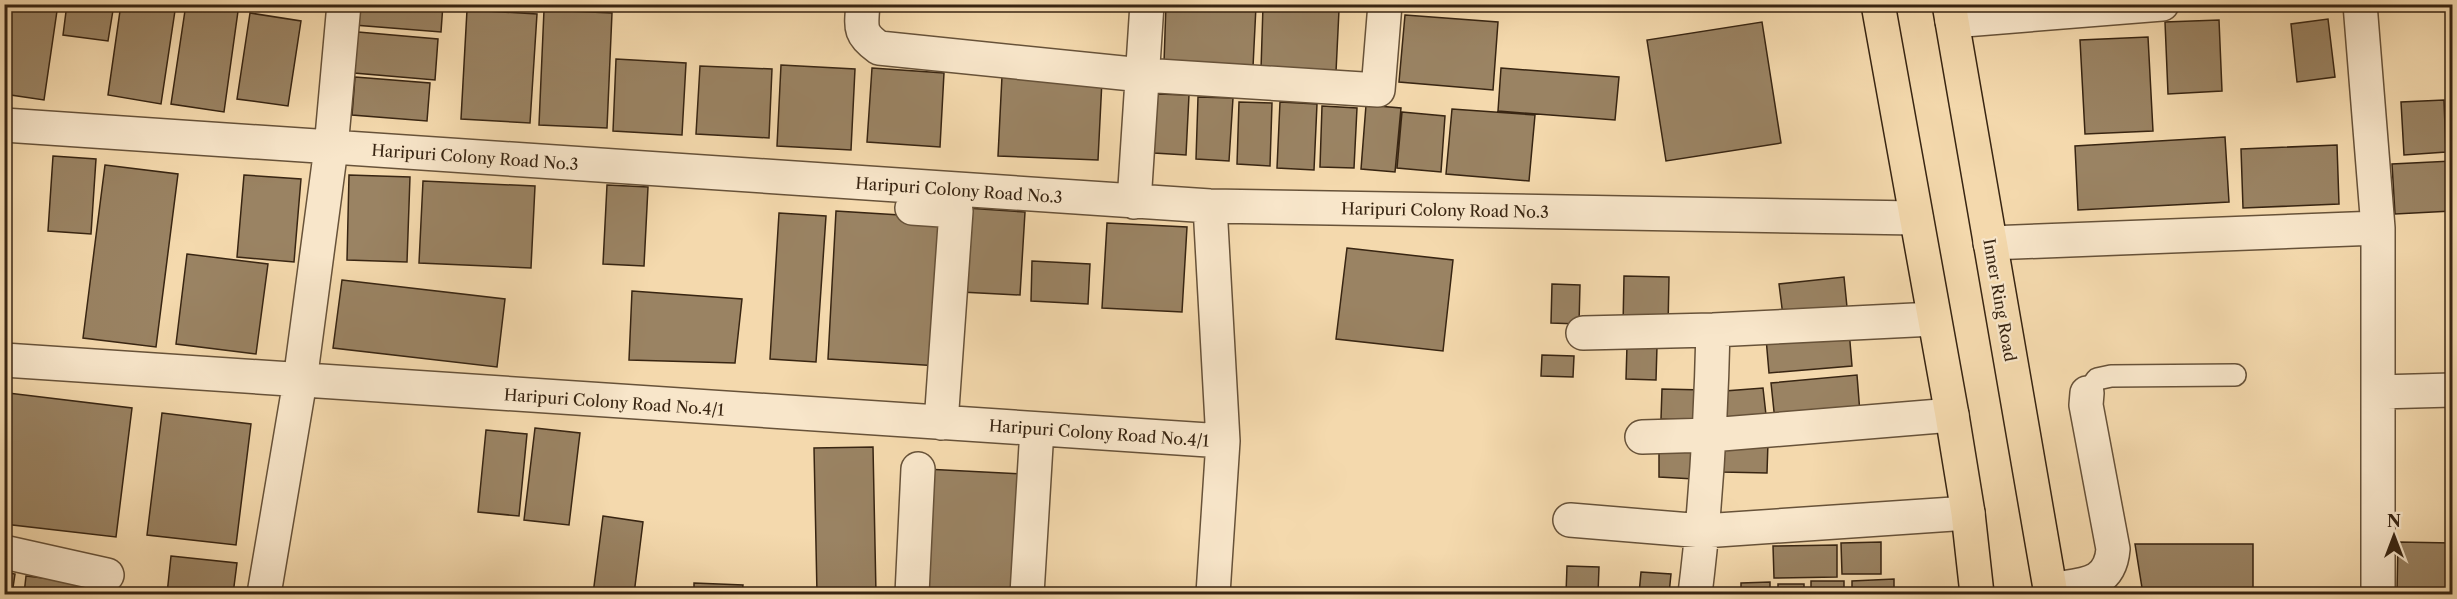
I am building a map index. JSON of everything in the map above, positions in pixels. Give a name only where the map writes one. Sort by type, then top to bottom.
[{"type":"highway","points":[[1878,4],[1952,416],[1968,513],[1977,594]]},
{"type":"highway","name":"Inner Ring Road","points":[[1950,13],[2050,592]]},
{"type":"street","points":[[264,594],[300,381],[331,148],[344,4]]},
{"type":"street","points":[[863,4],[861,25],[865,39],[879,48],[1142,75],[1378,90],[1385,4]]},
{"type":"street","points":[[1134,201],[1147,4]]},
{"type":"street","points":[[1950,13],[2162,4]]},
{"type":"street","points":[[2360,4],[2378,228],[2378,594]]},
{"type":"street","name":"Haripuri Colony Road No.3","points":[[4,125],[331,148],[956,200],[1134,201],[1210,206],[1916,218]]},
{"type":"street","points":[[849,205],[956,200],[941,423]]},
{"type":"street","points":[[1210,206],[1223,441],[1213,594]]},
{"type":"street","points":[[1990,243],[2378,228]]},
{"type":"street","points":[[1583,333],[1713,330],[1934,319]]},
{"type":"street","points":[[1695,594],[1703,531],[1710,435],[1713,330]]},
{"type":"street","name":"Haripuri Colony Road No.4/1","points":[[4,360],[1223,441]]},
{"type":"street","points":[[2378,392],[2452,390]]},
{"type":"street","points":[[2050,592],[2095,581],[2106,574],[2112,563],[2113,549],[2086,405],[2087,393]]},
{"type":"street","points":[[1642,437],[1710,435],[1952,416]]},
{"type":"street","points":[[1027,594],[1037,429]]},
{"type":"street","points":[[912,594],[918,469]]},
{"type":"street","points":[[1570,520],[1703,531],[1968,513]]},
{"type":"street","points":[[4,552],[107,575]]},
{"type":"lane","points":[[2087,393],[2097,380],[2111,376],[2235,375]]},
{"type":"building","points":[[4,4],[58,4],[44,100],[4,94]]},
{"type":"building","points":[[67,4],[114,4],[108,41],[63,35]]},
{"type":"building","points":[[121,4],[176,4],[161,104],[108,95]]},
{"type":"building","points":[[186,4],[239,4],[224,112],[171,104]]},
{"type":"building","points":[[356,4],[443,4],[441,32],[354,25]]},
{"type":"building","points":[[1166,4],[1256,6],[1253,67],[1164,63]]},
{"type":"building","points":[[1263,6],[1339,10],[1336,72],[1261,69]]},
{"type":"building","points":[[467,10],[537,14],[530,123],[461,119]]},
{"type":"building","points":[[544,10],[612,13],[607,128],[539,125]]},
{"type":"building","points":[[250,13],[301,21],[288,106],[237,99]]},
{"type":"building","points":[[1405,15],[1498,22],[1493,90],[1399,82]]},
{"type":"building","points":[[2328,19],[2335,77],[2297,82],[2291,24]]},
{"type":"building","points":[[2219,20],[2222,91],[2168,94],[2165,22]]},
{"type":"building","points":[[1762,22],[1781,143],[1666,161],[1647,40]]},
{"type":"building","points":[[358,32],[438,39],[435,80],[354,73]]},
{"type":"building","points":[[2148,37],[2153,131],[2085,134],[2080,40]]},
{"type":"building","points":[[616,59],[686,63],[682,135],[613,131]]},
{"type":"building","points":[[781,65],[855,69],[851,150],[777,146]]},
{"type":"building","points":[[700,66],[772,69],[769,138],[696,134]]},
{"type":"building","points":[[872,68],[944,73],[940,147],[867,142]]},
{"type":"building","points":[[1501,68],[1619,77],[1615,120],[1498,111]]},
{"type":"building","points":[[1002,76],[1102,80],[1098,160],[998,156]]},
{"type":"building","points":[[355,77],[430,83],[427,121],[352,115]]},
{"type":"building","points":[[1157,94],[1189,95],[1186,155],[1154,153]]},
{"type":"building","points":[[1198,97],[1233,98],[1229,161],[1196,159]]},
{"type":"building","points":[[2444,100],[2446,152],[2404,155],[2401,102]]},
{"type":"building","points":[[1239,102],[1272,103],[1270,166],[1237,164]]},
{"type":"building","points":[[1280,102],[1317,104],[1314,170],[1277,168]]},
{"type":"building","points":[[1366,105],[1401,108],[1395,172],[1361,169]]},
{"type":"building","points":[[1322,106],[1357,108],[1354,168],[1320,167]]},
{"type":"building","points":[[1452,109],[1535,115],[1529,181],[1446,174]]},
{"type":"building","points":[[1402,112],[1445,116],[1441,172],[1397,168]]},
{"type":"building","points":[[2225,137],[2229,202],[2078,210],[2075,146]]},
{"type":"building","points":[[2337,145],[2339,204],[2243,208],[2241,149]]},
{"type":"building","points":[[53,156],[96,159],[91,234],[48,231]]},
{"type":"building","points":[[2452,161],[2452,211],[2395,214],[2392,164]]},
{"type":"building","points":[[105,165],[178,174],[156,347],[83,338]]},
{"type":"building","points":[[244,175],[301,179],[294,262],[237,257]]},
{"type":"building","points":[[349,175],[410,177],[407,262],[347,260]]},
{"type":"building","points":[[423,181],[535,186],[531,268],[419,263]]},
{"type":"building","points":[[607,185],[648,187],[644,266],[603,264]]},
{"type":"building","points":[[966,208],[1025,212],[1020,295],[961,292]]},
{"type":"building","points":[[836,211],[948,218],[939,366],[828,359]]},
{"type":"building","points":[[779,213],[826,216],[816,362],[770,359]]},
{"type":"building","points":[[1107,223],[1187,227],[1182,312],[1102,308]]},
{"type":"building","points":[[4,243],[9,244],[4,311]]},
{"type":"building","points":[[1347,248],[1453,260],[1443,351],[1336,339]]},
{"type":"building","points":[[187,254],[268,264],[256,354],[176,344]]},
{"type":"building","points":[[1032,261],[1090,264],[1088,304],[1031,301]]},
{"type":"building","points":[[1624,276],[1669,277],[1668,327],[1623,326]]},
{"type":"building","points":[[1844,277],[1848,317],[1784,324],[1779,284]]},
{"type":"building","points":[[342,280],[505,299],[497,367],[333,348]]},
{"type":"building","points":[[1552,284],[1580,285],[1579,324],[1551,323]]},
{"type":"building","points":[[632,291],[742,299],[735,363],[629,360]]},
{"type":"building","points":[[1849,330],[1852,366],[1769,373],[1766,338]]},
{"type":"building","points":[[1627,345],[1657,346],[1656,380],[1626,379]]},
{"type":"building","points":[[1542,355],[1574,356],[1573,377],[1541,376]]},
{"type":"building","points":[[1857,375],[1860,413],[1775,421],[1771,383]]},
{"type":"building","points":[[1763,388],[1767,424],[1728,428],[1725,391]]},
{"type":"building","points":[[1662,389],[1704,390],[1703,421],[1661,419]]},
{"type":"building","points":[[8,393],[132,408],[116,537],[4,524],[4,422]]},
{"type":"building","points":[[162,413],[251,424],[236,545],[147,535]]},
{"type":"building","points":[[535,428],[580,433],[569,525],[524,520]]},
{"type":"building","points":[[486,430],[527,434],[519,516],[478,512]]},
{"type":"building","points":[[1723,440],[1768,442],[1767,473],[1722,472]]},
{"type":"building","points":[[1659,443],[1694,444],[1694,479],[1659,477]]},
{"type":"building","points":[[873,447],[876,594],[817,594],[814,448]]},
{"type":"building","points":[[925,469],[1022,474],[1017,594],[920,594]]},
{"type":"building","points":[[603,516],[643,522],[634,594],[593,594]]},
{"type":"building","points":[[1881,542],[1881,574],[1842,574],[1841,543]]},
{"type":"building","points":[[2398,542],[2452,543],[2452,593],[2397,592]]},
{"type":"building","points":[[2135,544],[2253,544],[2253,594],[2143,594]]},
{"type":"building","points":[[1837,545],[1837,577],[1774,578],[1773,546]]},
{"type":"building","points":[[171,556],[237,563],[233,594],[167,594]]},
{"type":"building","points":[[1567,566],[1599,567],[1598,594],[1566,594]]},
{"type":"building","points":[[4,572],[15,574],[12,594],[4,594]]},
{"type":"building","points":[[1641,572],[1671,574],[1669,594],[1639,594]]},
{"type":"building","points":[[26,576],[86,583],[85,594],[24,594]]},
{"type":"building","points":[[1894,579],[1894,594],[1852,594],[1852,581]]},
{"type":"building","points":[[1811,581],[1844,581],[1844,594],[1811,594]]},
{"type":"building","points":[[1770,582],[1770,594],[1741,594],[1741,583]]},
{"type":"building","points":[[694,583],[743,585],[742,594],[694,594]]},
{"type":"building","points":[[1778,584],[1804,584],[1804,594],[1778,594]]}]
